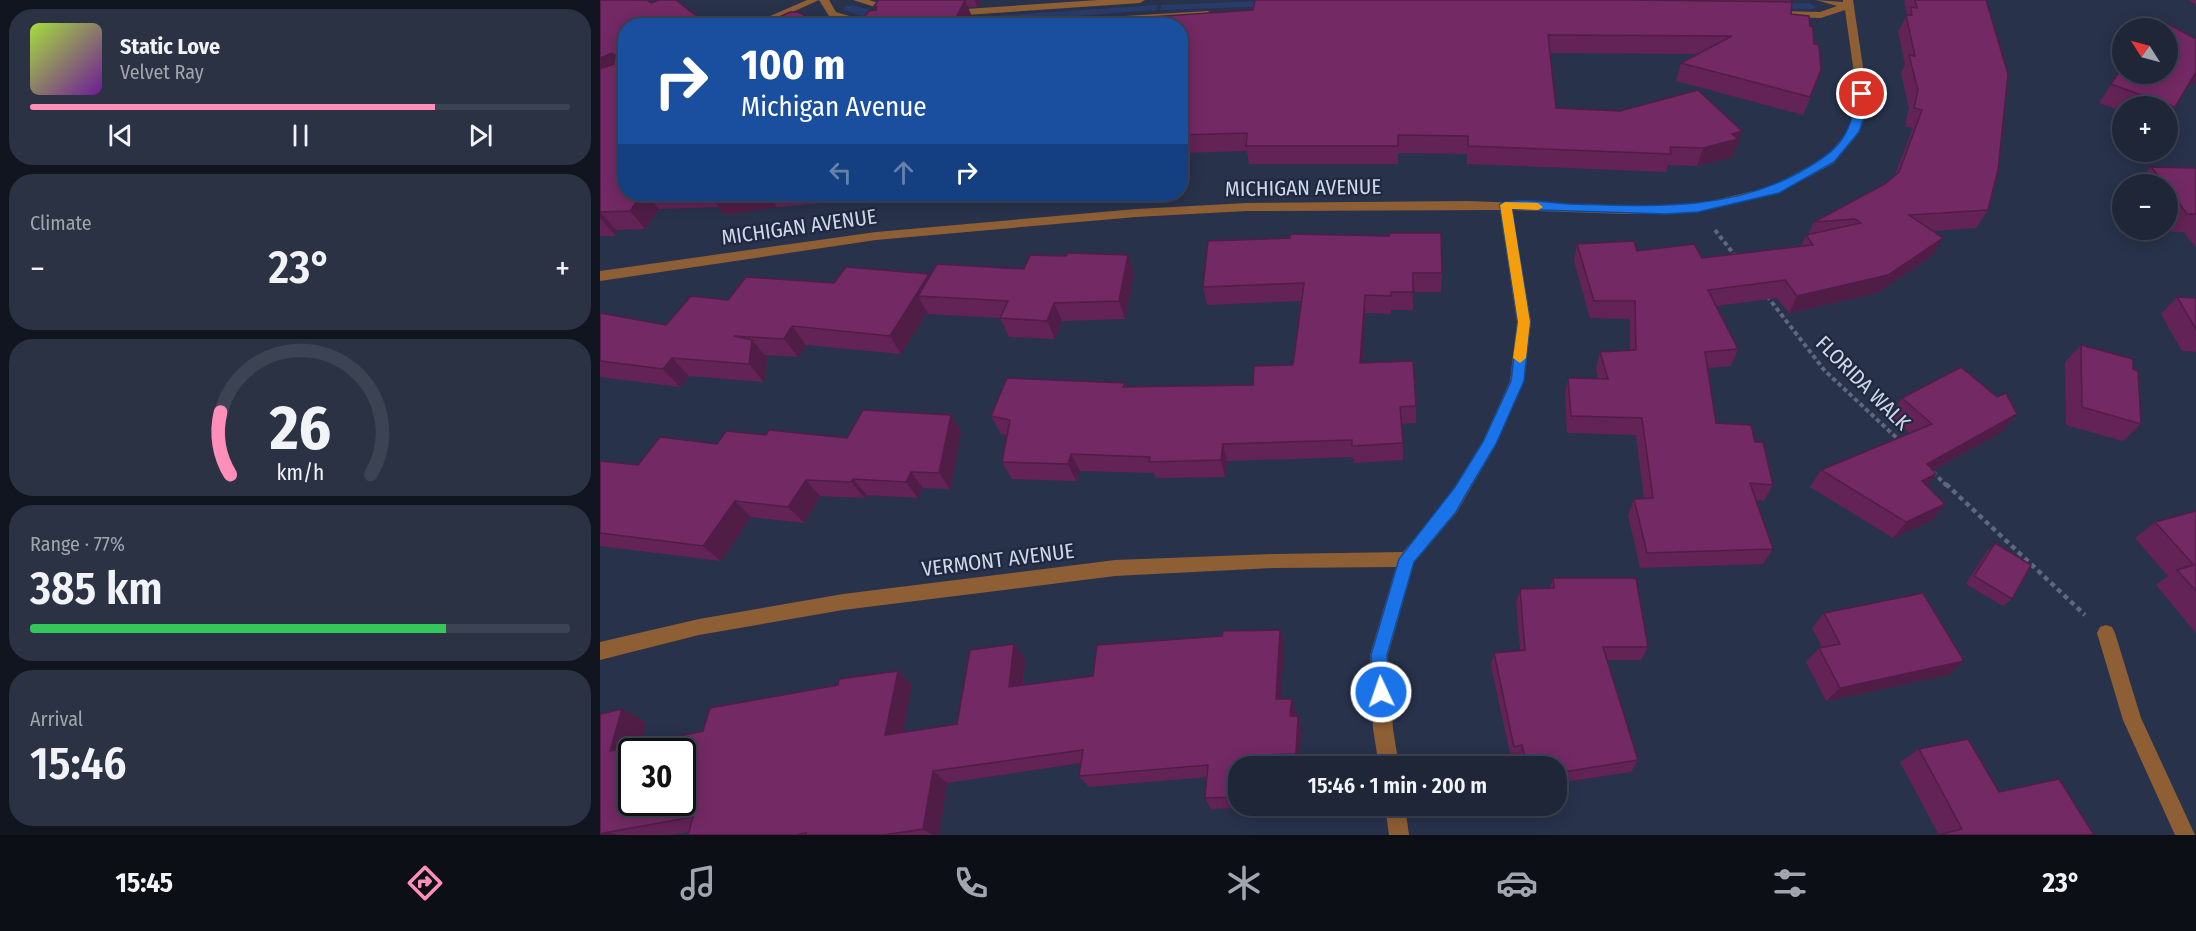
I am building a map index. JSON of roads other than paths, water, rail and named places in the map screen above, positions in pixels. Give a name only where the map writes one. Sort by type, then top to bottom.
[{"type":"street","points":[[771,18],[814,0]]},
{"type":"street","points":[[824,0],[832,14],[847,18]]},
{"type":"street","points":[[858,0],[882,8],[907,12]]},
{"type":"street","points":[[939,14],[1140,0]]},
{"type":"street","points":[[1821,0],[1848,3]]},
{"type":"street","points":[[1762,14],[1821,15],[1848,3]]},
{"type":"street","name":"MICHIGAN AVENUE","points":[[600,276],[876,236],[1011,222],[1247,207],[1505,205],[1626,210],[1698,208],[1775,190],[1830,160],[1854,132],[1860,114],[1862,94],[1848,3]]},
{"type":"street","points":[[1137,18],[1218,13]]},
{"type":"street","points":[[1387,756],[1383,729],[1379,655],[1407,559],[1450,507],[1489,444],[1517,381],[1524,322],[1505,205]]},
{"type":"street","name":"VERMONT AVENUE","points":[[600,651],[699,627],[843,602],[1115,568],[1274,561],[1407,559]]},
{"type":"street","points":[[2106,633],[2132,720],[2184,835]]},
{"type":"street","points":[[1397,816],[1400,835]]}]
